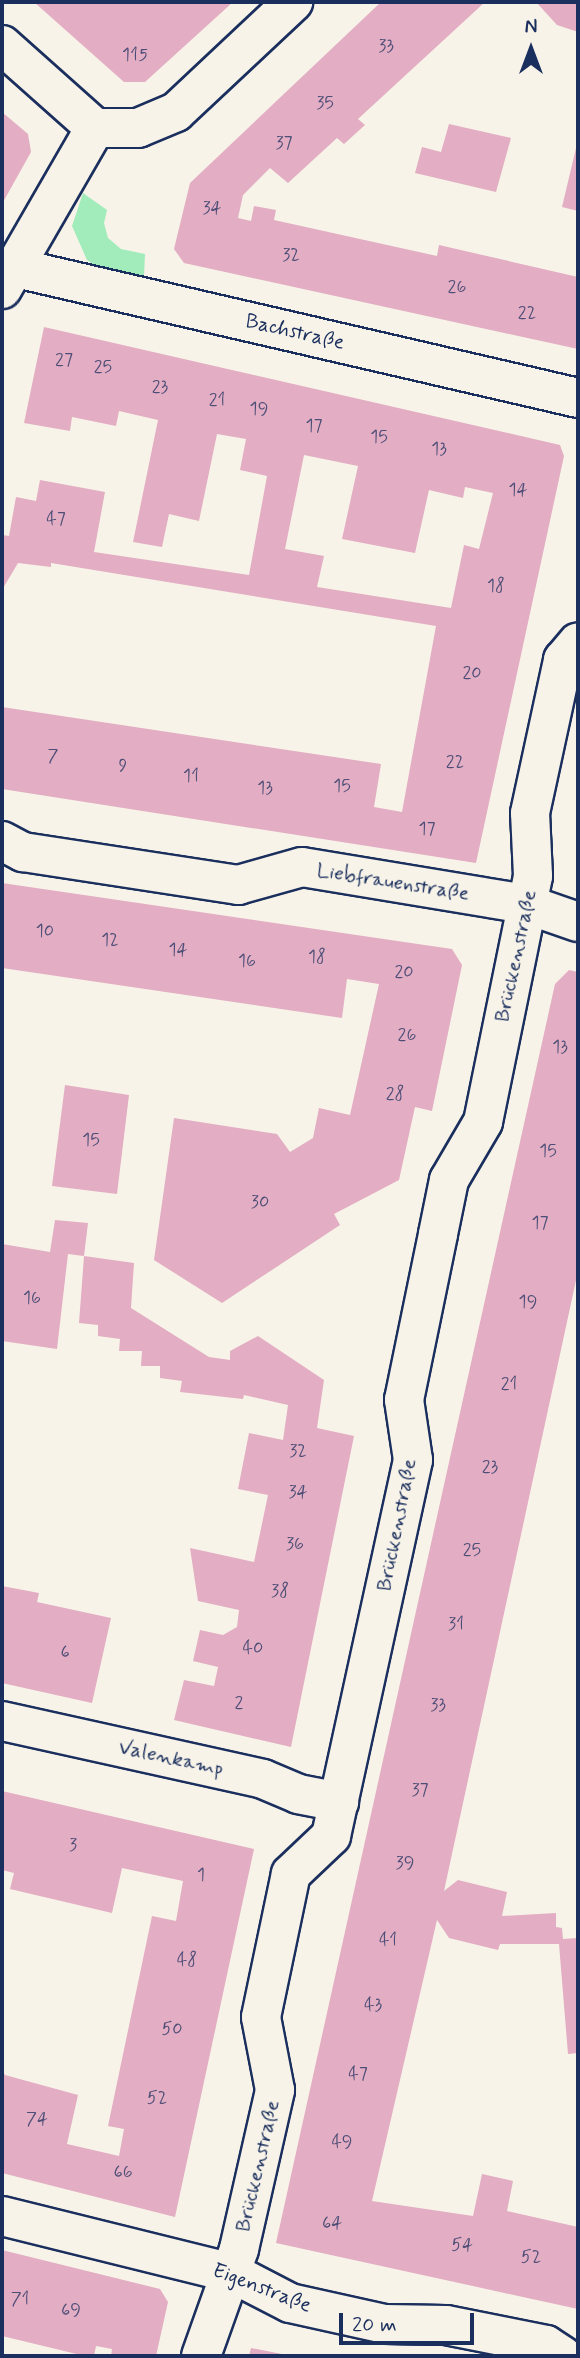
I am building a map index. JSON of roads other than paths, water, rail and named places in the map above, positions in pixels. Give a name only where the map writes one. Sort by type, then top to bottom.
[{"type":"street","points":[[2,45],[95,128],[138,128],[176,112],[293,2]]},
{"type":"street","points":[[7,278],[95,128]]},
{"type":"street","name":"Bachstraße","points":[[7,278],[578,398]]},
{"type":"street","name":"Brückenstraße","points":[[201,2356],[232,2273],[275,2090],[261,2017],[291,1874],[331,1836],[339,1802],[413,1460],[404,1400],[449,1180],[483,1122],[533,876],[530,813],[563,660],[578,642]]},
{"type":"street","name":"Liebfrauenstraße","points":[[2,841],[23,852],[239,885],[302,867],[526,904],[578,922]]},
{"type":"street","name":"Valenkamp","points":[[2,1721],[263,1779],[298,1794],[339,1802]]},
{"type":"street","name":"Eigenstraße","points":[[2,2216],[232,2273],[290,2303],[385,2323],[446,2325],[546,2345],[563,2356]]}]
